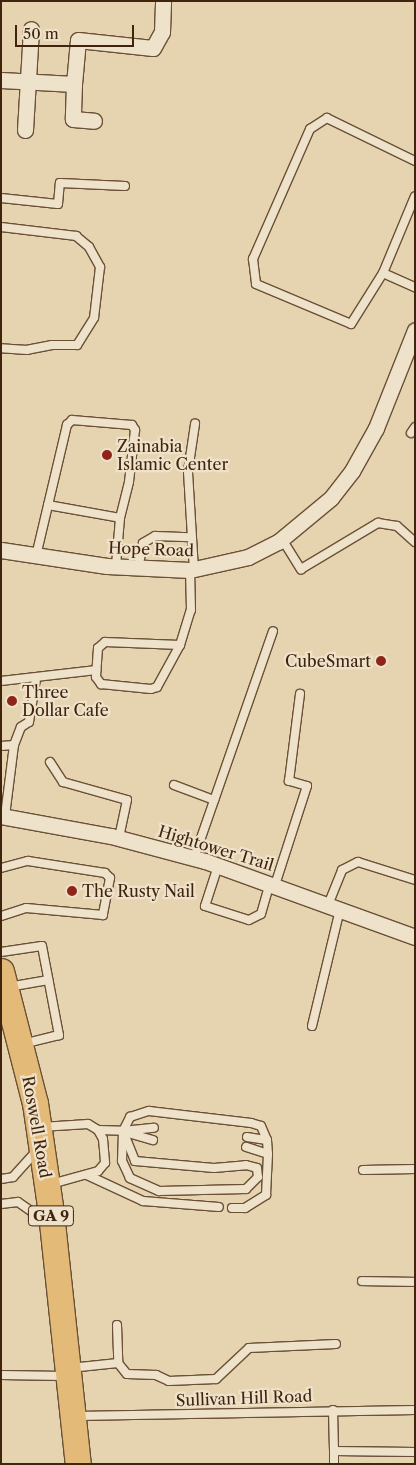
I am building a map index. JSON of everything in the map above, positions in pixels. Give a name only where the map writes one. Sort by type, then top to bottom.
[{"type":"main road","name":"Roswell Road","points":[[4,980],[40,1136],[53,1228],[78,1464]]},
{"type":"street","points":[[94,120],[73,119],[78,40],[154,48],[162,32],[163,1]]},
{"type":"street","points":[[25,130],[31,28]]},
{"type":"street","points":[[1,80],[74,84]]},
{"type":"street","name":"Hope Road","points":[[1,550],[138,569],[192,570],[248,557],[282,539],[331,498],[352,471],[376,428],[415,330]]},
{"type":"street","name":"Hightower Trail","points":[[3,816],[118,838],[194,858],[273,884],[415,937]]},
{"type":"lane","points":[[415,161],[328,118],[310,130],[253,259],[256,284],[351,324],[383,273],[415,196]]},
{"type":"lane","points":[[1,198],[58,204],[60,184],[126,186]]},
{"type":"lane","points":[[1,227],[76,236],[89,247],[100,267],[94,318],[77,345],[52,345],[28,350],[1,348]]},
{"type":"lane","points":[[383,273],[415,286]]},
{"type":"lane","points":[[36,556],[67,425],[72,420],[132,425],[135,430],[129,482],[120,518],[116,566]]},
{"type":"lane","points":[[180,645],[105,642],[98,648],[96,674],[101,684],[151,689],[157,687],[180,645],[191,610],[192,570],[188,471],[195,424]]},
{"type":"lane","points":[[48,505],[120,518]]},
{"type":"lane","points":[[282,539],[301,569],[378,523],[397,526],[415,542]]},
{"type":"lane","points":[[138,569],[143,543],[154,536],[190,537]]},
{"type":"lane","points":[[194,858],[273,631]]},
{"type":"lane","points":[[1,681],[96,674]]},
{"type":"lane","points":[[3,816],[14,745],[21,726],[29,722],[36,679]]},
{"type":"lane","points":[[218,866],[204,906],[249,920],[261,914],[307,786],[289,781],[300,694]]},
{"type":"lane","points":[[1,746],[14,745]]},
{"type":"lane","points":[[50,762],[64,782],[127,800],[118,838]]},
{"type":"lane","points":[[174,785],[214,800]]},
{"type":"lane","points":[[1,868],[28,861],[105,873],[110,878],[103,915],[26,908],[1,916]]},
{"type":"lane","points":[[312,1026],[342,870],[358,862],[415,880]]},
{"type":"lane","points":[[1,952],[42,946],[59,1035],[15,1030]]},
{"type":"lane","points":[[4,980],[48,980]]},
{"type":"lane","points":[[149,1111],[252,1123],[261,1126],[267,1140],[268,1154],[262,1177],[246,1189],[235,1191],[192,1189],[180,1193],[146,1188],[130,1178],[122,1160],[123,1131],[130,1117],[149,1111]]},
{"type":"lane","points":[[1,1179],[14,1177],[40,1136],[79,1123],[98,1130],[123,1131],[154,1128]]},
{"type":"lane","points":[[47,1186],[98,1171],[105,1163],[103,1139],[98,1130]]},
{"type":"lane","points":[[123,1131],[154,1140]]},
{"type":"lane","points":[[123,1131],[135,1161],[214,1168],[246,1165],[257,1168],[262,1177],[266,1195],[245,1208],[232,1208]]},
{"type":"lane","points":[[247,1137],[267,1140]]},
{"type":"lane","points":[[246,1147],[268,1154]]},
{"type":"lane","points":[[363,1170],[415,1169]]},
{"type":"lane","points":[[87,1175],[143,1201],[219,1208]]},
{"type":"lane","points":[[1,1204],[18,1202],[53,1228]]},
{"type":"lane","points":[[362,1281],[415,1282]]},
{"type":"lane","points":[[116,1325],[118,1363],[127,1374],[156,1375],[169,1381],[216,1379],[249,1348],[336,1344]]},
{"type":"lane","points":[[1,1375],[68,1372],[118,1363]]},
{"type":"lane","points":[[333,1410],[334,1464]]},
{"type":"lane","name":"Sullivan Hill Road","points":[[73,1416],[415,1410]]},
{"type":"lane","points":[[334,1452],[415,1452]]},
{"type":"place","name":"Zainabia Islamic Center","points":[[107,455]]},
{"type":"place","name":"CubeSmart","points":[[381,661]]},
{"type":"place","name":"Three Dollar Cafe","points":[[12,701]]},
{"type":"place","name":"The Rusty Nail","points":[[72,891]]}]
